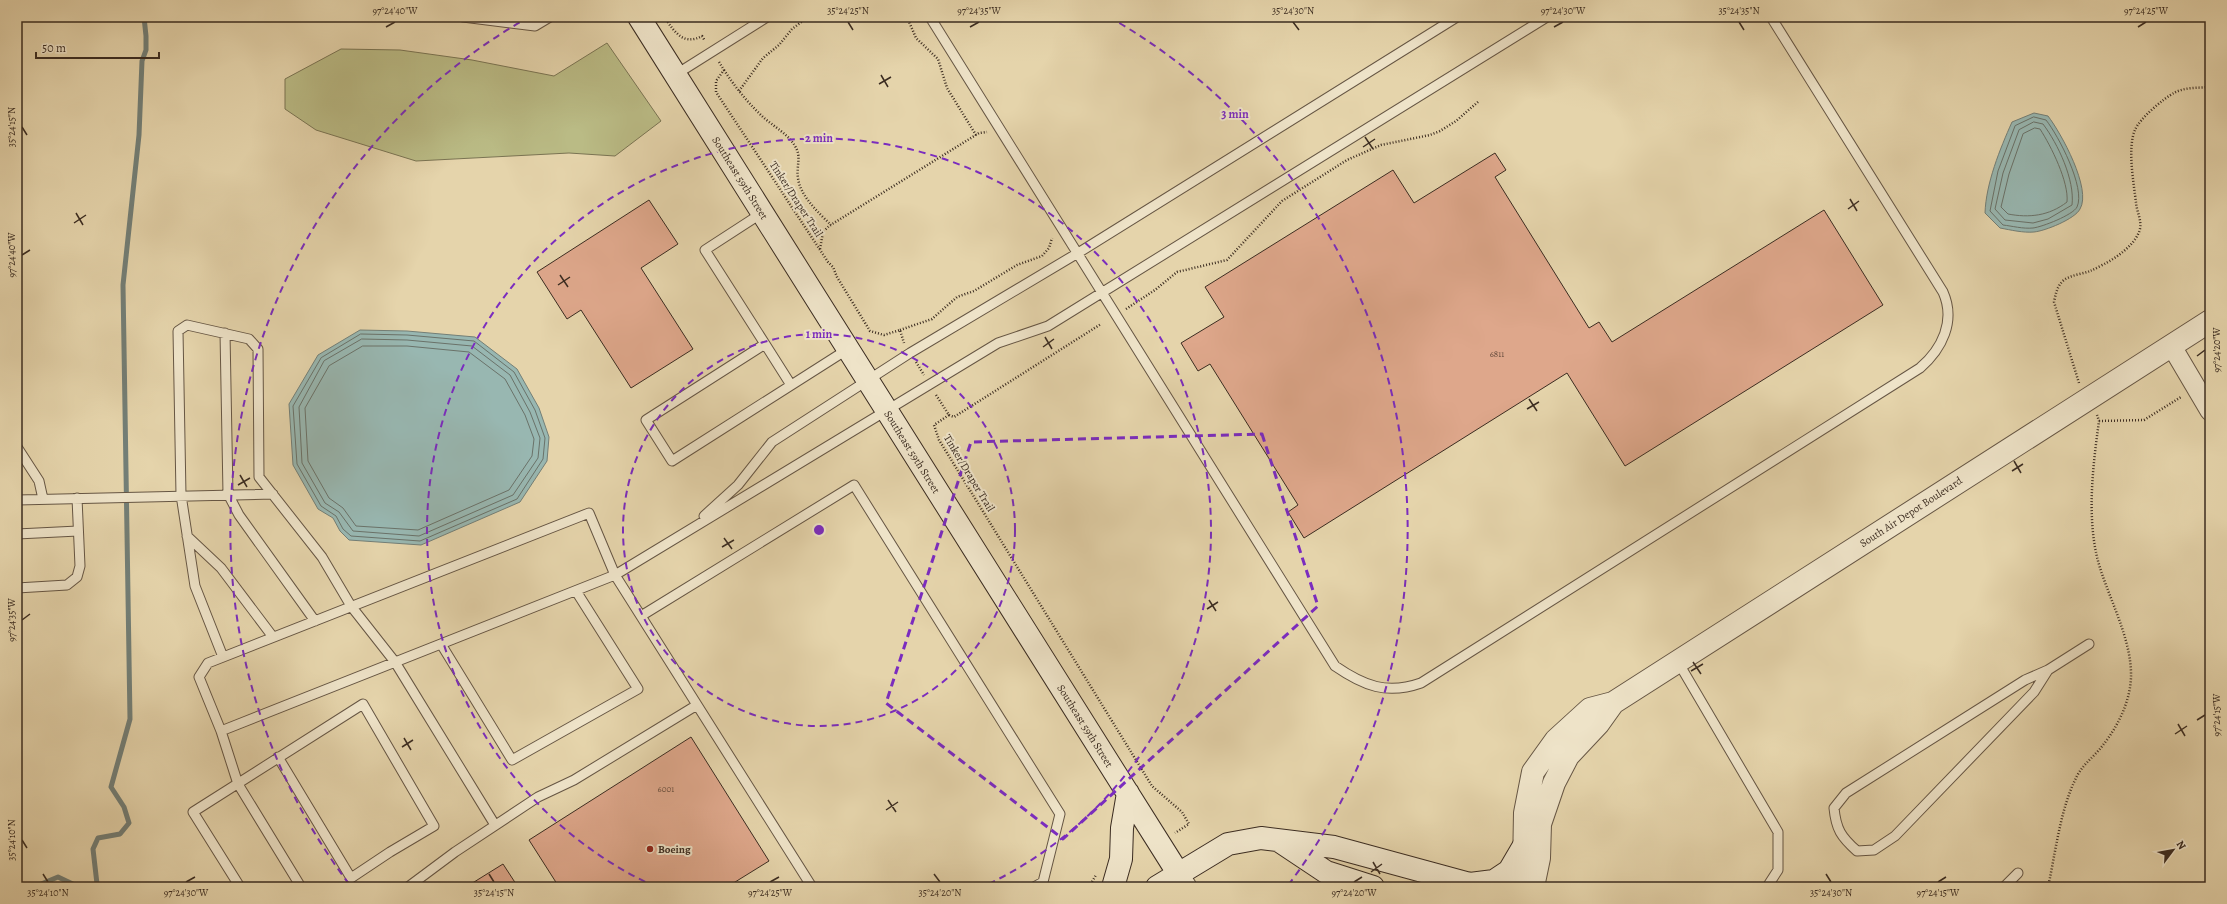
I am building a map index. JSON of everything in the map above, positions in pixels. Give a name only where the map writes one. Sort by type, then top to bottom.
[{"type":"main road","name":"Southeast 59th Street","points":[[638,17],[1182,880]]},
{"type":"main road","name":"South Air Depot Boulevard","points":[[1533,887],[1538,858],[1540,824],[1547,808],[1554,783],[1568,756],[1598,724],[1613,704],[1677,661],[2210,321]]},
{"type":"main road","name":"South Air Depot Boulevard","points":[[1516,887],[1524,868],[1526,842],[1525,813],[1532,772],[1556,740],[1590,709],[1613,704]]},
{"type":"main road","points":[[1114,887],[1121,859],[1122,828],[1128,793]]},
{"type":"main road","name":"South Air Depot Boulevard","points":[[1547,808],[1551,856],[1547,887]]},
{"type":"main road","points":[[1157,887],[1182,880],[1228,844],[1261,838],[1334,847],[1473,885],[1494,881],[1509,871],[1526,842]]},
{"type":"main road","points":[[1279,840],[1326,872],[1372,887]]},
{"type":"street","points":[[2171,345],[2210,411]]},
{"type":"lane","points":[[463,17],[535,26],[550,17]]},
{"type":"lane","points":[[675,75],[767,17]]},
{"type":"lane","points":[[930,17],[1335,666],[1356,681],[1385,689],[1408,688],[1421,683],[1920,368],[1930,359],[1943,338],[1949,318],[1943,292],[1771,17]]},
{"type":"lane","points":[[689,529],[738,485],[772,442],[910,353],[1078,253],[1457,17]]},
{"type":"lane","points":[[221,731],[615,576],[689,529],[887,412],[998,343],[1048,326],[1548,17]]},
{"type":"lane","points":[[762,213],[705,250],[791,385]]},
{"type":"lane","points":[[223,657],[195,586],[181,495],[178,331],[187,325],[249,339],[258,349],[259,477],[322,557],[351,606],[395,662],[495,826]]},
{"type":"lane","points":[[225,333],[228,494],[239,515],[315,621]]},
{"type":"lane","points":[[765,344],[646,420],[672,462],[848,349]]},
{"type":"lane","points":[[17,447],[39,481],[43,499]]},
{"type":"lane","points":[[641,616],[854,485],[1060,814],[1043,882],[1034,887]]},
{"type":"lane","points":[[17,500],[273,494]]},
{"type":"lane","points":[[17,588],[67,585],[77,577],[80,566],[77,498]]},
{"type":"lane","points":[[301,887],[238,784],[221,731],[199,677],[208,662],[589,513],[615,576],[812,887]]},
{"type":"lane","points":[[17,534],[78,531]]},
{"type":"lane","points":[[188,536],[221,568],[273,637]]},
{"type":"lane","points":[[441,644],[512,760],[638,690],[576,591]]},
{"type":"lane","points":[[2048,670],[2034,692],[1895,836],[1874,850],[1857,851],[1842,838],[1836,821],[1834,808],[1846,793],[2025,680],[2048,670],[2089,644]]},
{"type":"lane","points":[[1677,661],[1778,832],[1778,870],[1767,887]]},
{"type":"lane","points":[[240,887],[193,812],[238,784],[278,757],[362,704],[434,826],[351,878],[278,757]]},
{"type":"lane","points":[[408,887],[538,797],[574,780],[697,705]]},
{"type":"lane","points":[[2004,887],[2018,873]]},
{"type":"path","points":[[664,17],[682,39],[689,40],[702,36],[739,91],[762,116],[795,146],[799,160],[798,177],[801,189],[831,225]]},
{"type":"path","points":[[739,91],[763,58],[779,45],[792,29],[808,17]]},
{"type":"path","points":[[907,17],[916,38],[938,59],[947,88],[976,135]]},
{"type":"path","name":"Tinker/Draper Trail","points":[[724,70],[716,81],[716,92],[828,262],[834,267],[837,276],[870,331],[884,335],[932,319],[957,297],[974,291],[1017,265],[1042,256],[1049,248],[1052,234]]},
{"type":"path","points":[[2048,887],[2069,795],[2078,775],[2119,722],[2129,691],[2131,676],[2123,635],[2098,559],[2094,540],[2094,461],[2099,421],[2076,376],[2054,302],[2056,290],[2065,279],[2090,270],[2112,259],[2127,248],[2139,234],[2142,224],[2135,195],[2132,144],[2134,130],[2143,118],[2174,92],[2186,89],[2210,87]]},
{"type":"path","points":[[1125,309],[1155,290],[1177,272],[1227,260],[1282,200],[1347,160],[1381,145],[1430,135],[1440,131],[1456,121],[1479,101]]},
{"type":"path","points":[[820,250],[823,232],[831,225],[976,135],[983,131],[990,134]]},
{"type":"path","points":[[900,330],[910,353],[949,415],[954,417],[1101,324]]},
{"type":"path","points":[[2099,421],[2144,420],[2181,397]]},
{"type":"path","name":"Tinker/Draper Trail","points":[[949,415],[934,424],[939,440],[1152,786],[1182,812],[1189,824],[1159,843]]},
{"type":"path","points":[[1089,887],[1096,873]]},
{"type":"highlighted area","points":[[1262,434],[1318,606],[1063,839],[886,703],[971,442]]},
{"type":"green space","points":[[607,43],[661,121],[615,156],[569,153],[416,161],[316,130],[285,109],[285,79],[341,49],[400,50],[472,60],[554,76]]},
{"type":"water","points":[[2034,113],[2048,116],[2054,124],[2079,175],[2083,200],[2077,213],[2052,227],[2034,232],[2000,228],[1985,213],[1991,178],[1998,155],[2012,122]]},
{"type":"water","points":[[360,330],[407,331],[475,337],[517,369],[539,408],[549,437],[547,461],[520,502],[421,545],[349,540],[340,531],[333,518],[318,509],[293,465],[289,404],[318,355]]},
{"type":"building","points":[[1495,153],[1506,170],[1495,177],[1589,328],[1599,322],[1612,342],[1824,210],[1883,305],[1625,466],[1567,373],[1304,538],[1288,512],[1298,505],[1210,364],[1198,371],[1181,343],[1224,317],[1205,287],[1393,170],[1414,203]]},
{"type":"building","points":[[649,200],[678,244],[641,268],[693,349],[631,388],[581,310],[567,319],[537,272]]},
{"type":"building","points":[[691,737],[769,861],[727,887],[559,887],[529,840]]},
{"type":"building","points":[[503,864],[518,887],[466,887]]},
{"type":"waterway","points":[[94,887],[97,884],[93,849],[98,838],[120,834],[129,823],[124,807],[111,787],[130,719],[123,285],[139,135],[142,61],[146,50],[144,17]]},
{"type":"waterway","points":[[34,887],[58,877],[79,887]]},
{"type":"place","name":"Boeing","points":[[650,849]]}]
